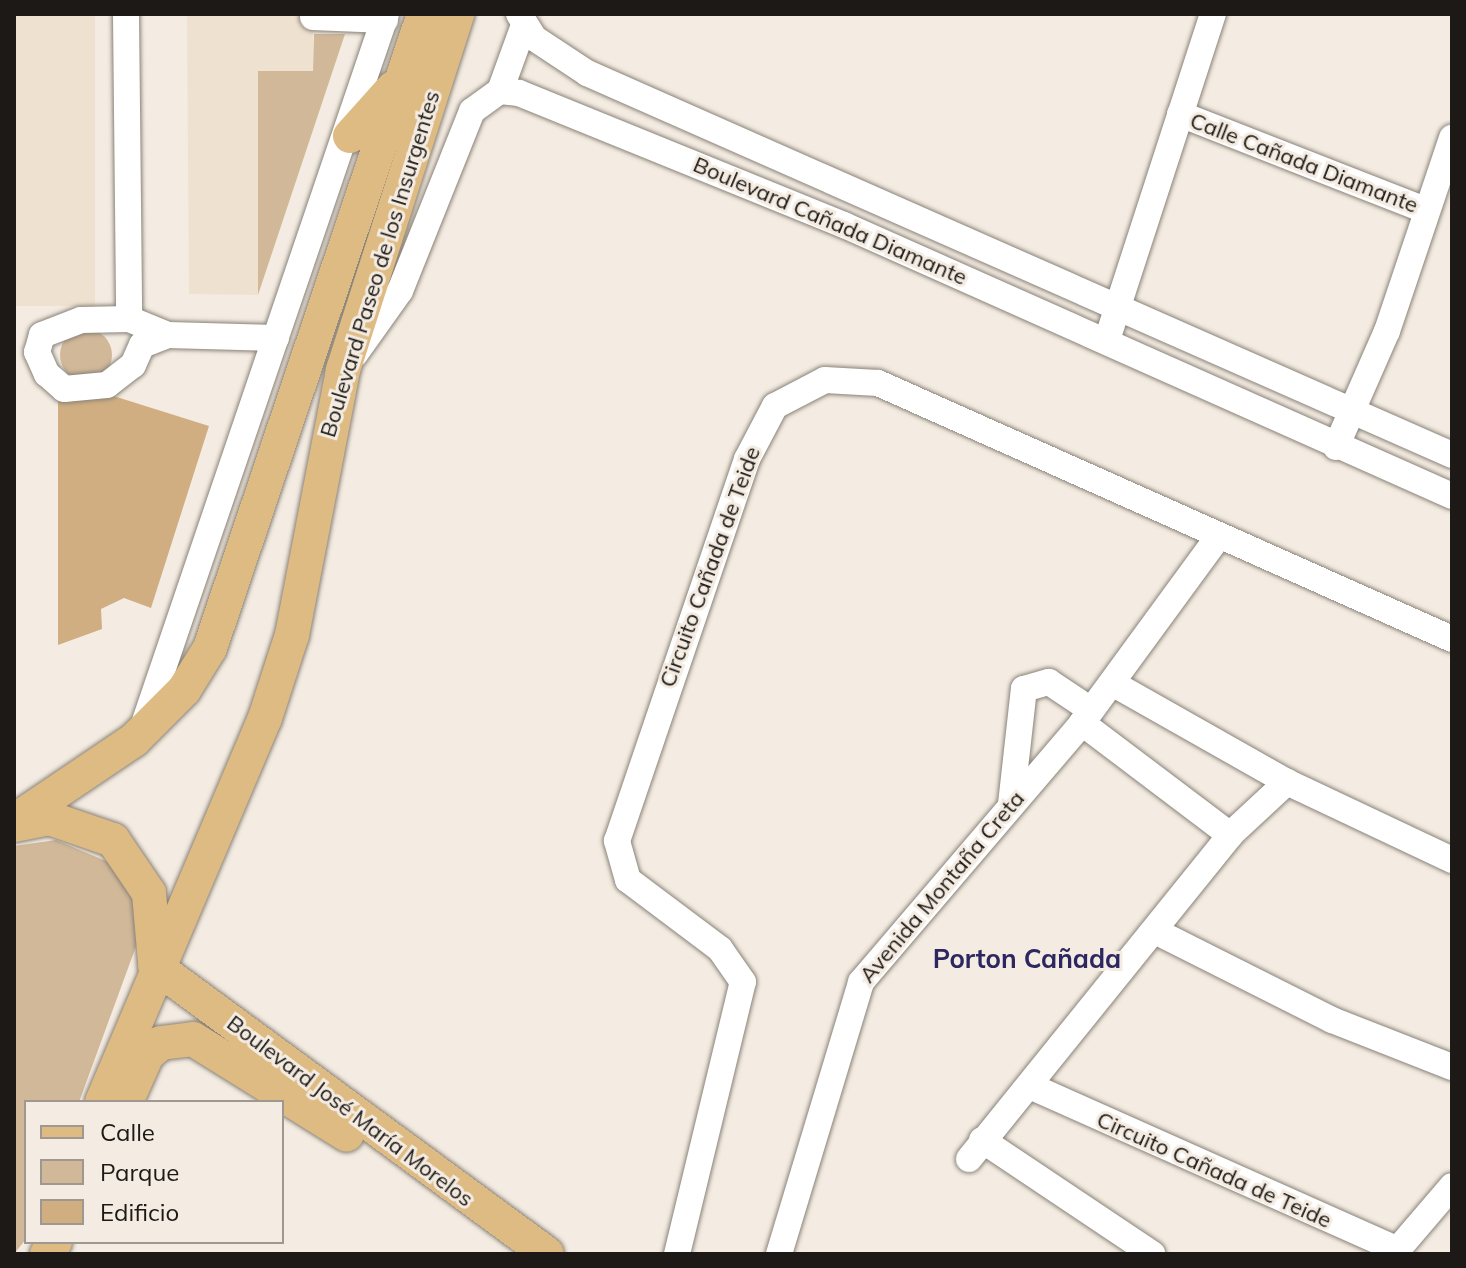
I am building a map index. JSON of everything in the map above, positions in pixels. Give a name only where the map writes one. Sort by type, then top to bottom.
[{"type":"main road","name":"Boulevard Paseo de los Insurgentes","points":[[14,823],[134,740],[199,669],[230,601],[424,14]]},
{"type":"main road","name":"Boulevard Paseo de los Insurgentes","points":[[103,1100],[155,966],[247,769],[292,635],[343,370],[457,14]]},
{"type":"main road","points":[[350,136],[404,76]]},
{"type":"main road","points":[[14,823],[49,818],[113,840],[149,893],[155,966]]},
{"type":"main road","name":"Boulevard José María Morelos","points":[[155,966],[443,1182],[547,1254]]},
{"type":"main road","points":[[127,1100],[147,1055],[161,1043],[193,1039],[400,1167],[443,1182]]},
{"type":"street","points":[[126,14],[129,319]]},
{"type":"street","name":"Calle Cañada Diamante","points":[[1107,340],[1213,14]]},
{"type":"street","points":[[134,740],[159,695],[276,338],[350,136],[386,17],[313,17]]},
{"type":"street","points":[[343,370],[400,291],[472,111],[500,91],[521,20]]},
{"type":"street","name":"Boulevard Cañada Diamante","points":[[521,20],[565,61],[674,112],[1119,304],[1452,455]]},
{"type":"street","name":"Boulevard Cañada Diamante","points":[[500,91],[658,150],[1107,340],[1336,447],[1452,496]]},
{"type":"street","points":[[658,150],[674,112]]},
{"type":"street","name":"Calle Cañada Diamante","points":[[1180,114],[1427,211]]},
{"type":"street","name":"Calle Cañada Diamante","points":[[1336,447],[1452,138]]},
{"type":"street","points":[[168,335],[142,345],[133,365],[107,385],[64,389],[47,374],[37,352],[42,335],[81,320],[129,319],[168,335],[276,338]]},
{"type":"street","name":"Circuito Cañada de Teide","points":[[677,1254],[743,995],[735,964],[628,880],[616,849],[741,474],[775,406],[825,380],[878,383],[1452,639]]},
{"type":"street","points":[[1219,536],[1112,683],[1287,782],[1452,860]]},
{"type":"street","points":[[1011,804],[1024,689],[1049,682],[1230,835]]},
{"type":"street","name":"Avenida Montaña Creta","points":[[779,1254],[839,1033],[861,982],[1112,683]]},
{"type":"street","points":[[1152,1254],[976,1149],[1157,932],[1230,835],[1287,782]]},
{"type":"street","points":[[1157,932],[1332,1020],[1452,1067]]},
{"type":"street","name":"Circuito Cañada de Teide","points":[[1030,1086],[1396,1252],[1452,1186]]},
{"type":"shaded area","points":[[14,14],[95,14],[95,306],[14,306]]},
{"type":"shaded area","points":[[187,14],[313,14],[313,71],[258,72],[258,295],[189,294]]},
{"type":"green space","points":[[314,34],[345,34],[258,295],[258,71],[313,71]]},
{"type":"green space","points":[[86,329],[104,337],[112,355],[104,373],[86,381],[68,373],[60,355],[68,337]]},
{"type":"green space","points":[[56,840],[113,864],[132,899],[138,941],[80,1100],[24,1100],[24,1242],[14,1254],[14,846]]},
{"type":"building","points":[[58,393],[104,393],[209,426],[151,608],[124,598],[101,609],[102,629],[58,645]]},
{"type":"district","name":"Porton Cañada","points":[[1027,959]]}]
